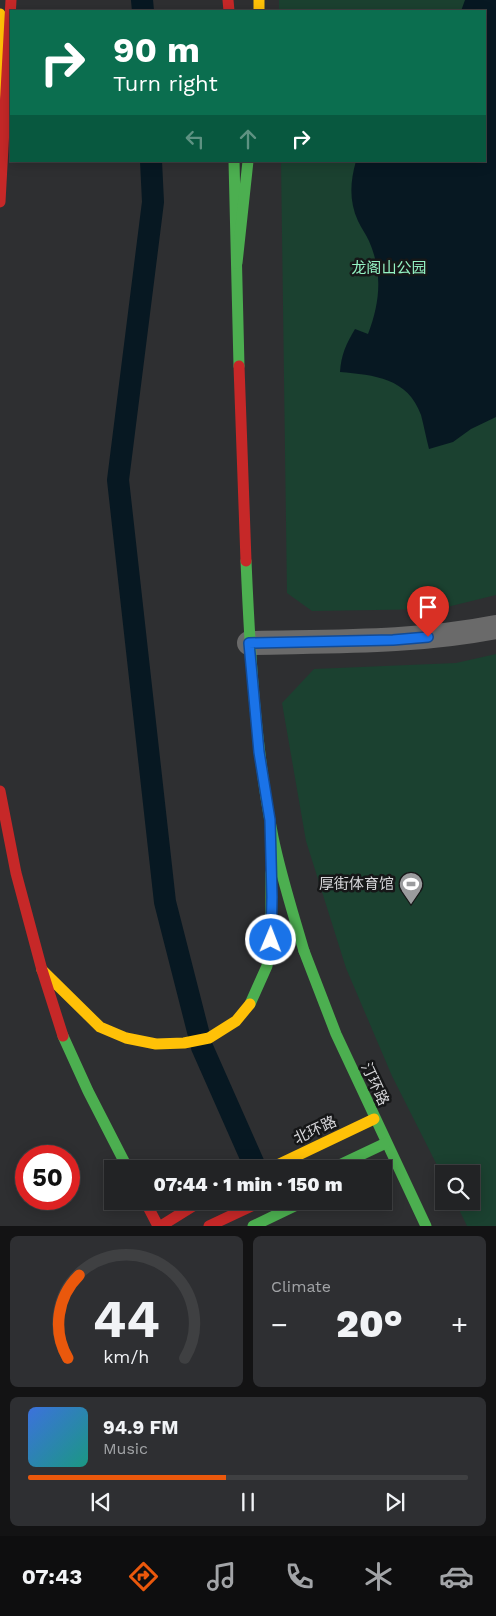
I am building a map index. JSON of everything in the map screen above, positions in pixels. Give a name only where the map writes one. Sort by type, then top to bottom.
[{"type":"main road","points":[[0,14],[6,102]]},
{"type":"main road","points":[[0,202],[10,20]]},
{"type":"main road","points":[[42,970],[100,1027],[126,1038],[156,1044],[184,1043],[209,1038],[236,1021],[251,1003],[268,966],[272,897],[270,820],[259,752],[249,643],[243,518],[234,162]]},
{"type":"main road","points":[[237,262],[248,162]]},
{"type":"main road","points":[[0,791],[16,874],[42,970],[63,1036],[88,1091],[123,1160]]},
{"type":"main road","name":"汀环路","points":[[270,820],[283,882],[304,951],[336,1034],[374,1119],[426,1226]]},
{"type":"main road","points":[[0,841],[16,874]]},
{"type":"main road","name":"北环路","points":[[288,1160],[374,1119]]},
{"type":"main road","points":[[350,1160],[386,1143]]},
{"type":"main road","points":[[394,1179],[411,1196]]},
{"type":"main road","points":[[150,1210],[159,1226],[185,1210]]},
{"type":"main road","points":[[209,1226],[243,1210]]},
{"type":"main road","points":[[253,1226],[286,1210]]},
{"type":"street","points":[[249,643],[393,640],[462,633],[496,627]]},
{"type":"green space","name":"龙阁山公园","points":[[279,0],[496,0],[496,595],[439,609],[312,611],[287,593],[281,162],[486,162],[486,10],[279,10]]},
{"type":"green space","name":"厚街体育馆","points":[[496,654],[496,1226],[467,1226],[459,1210],[480,1210],[480,1165],[437,1165],[392,1076],[346,968],[306,841],[282,703],[314,669],[456,663]]},
{"type":"water","points":[[465,0],[496,0],[496,417],[471,429],[453,442],[429,449],[421,415],[408,393],[399,386],[377,377],[340,372],[344,350],[355,329],[368,334],[375,311],[378,288],[378,276],[373,253],[353,206],[352,184],[356,162],[486,162],[486,10],[461,10]]},
{"type":"waterway","points":[[142,0],[143,10]]},
{"type":"waterway","points":[[151,162],[153,202],[118,480],[165,902],[202,1047],[252,1160]]},
{"type":"traffic: fast","points":[[234,162],[239,366]]},
{"type":"traffic: fast","points":[[237,263],[248,162]]},
{"type":"traffic: fast","points":[[246,561],[254,699],[267,803],[280,866],[304,951]]},
{"type":"traffic: fast","points":[[250,1004],[267,966],[271,940],[271,873]]},
{"type":"traffic: fast","points":[[304,951],[336,1034],[426,1226]]},
{"type":"traffic: fast","points":[[63,1036],[88,1091],[123,1160]]},
{"type":"traffic: fast","points":[[350,1160],[386,1143]]},
{"type":"traffic: fast","points":[[253,1226],[286,1210]]},
{"type":"traffic: slow","points":[[259,0],[259,10]]},
{"type":"traffic: slow","points":[[0,14],[6,102]]},
{"type":"traffic: slow","points":[[42,970],[100,1027],[126,1038],[156,1044],[184,1043],[209,1038],[236,1021],[250,1004]]},
{"type":"traffic: slow","points":[[288,1160],[374,1119]]},
{"type":"traffic: jam","points":[[10,10],[11,0]]},
{"type":"traffic: jam","points":[[228,0],[229,10]]},
{"type":"traffic: jam","points":[[0,202],[10,18]]},
{"type":"traffic: jam","points":[[239,366],[246,561]]},
{"type":"traffic: jam","points":[[0,791],[16,873],[42,970],[63,1036]]},
{"type":"traffic: jam","points":[[150,1210],[158,1226]]},
{"type":"traffic: jam","points":[[161,1226],[187,1210]]},
{"type":"traffic: jam","points":[[209,1226],[243,1210]]},
{"type":"place","name":"厚街体育馆","points":[[411,905]]},
{"type":"route","points":[[271,940],[270,820],[259,752],[249,643],[393,640],[428,637]]}]
